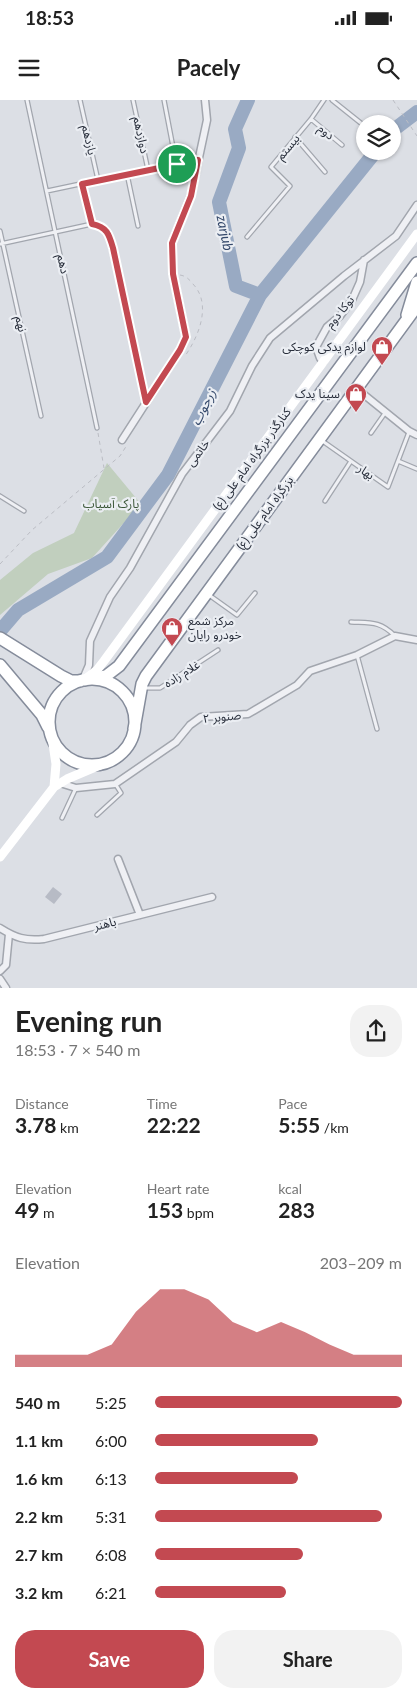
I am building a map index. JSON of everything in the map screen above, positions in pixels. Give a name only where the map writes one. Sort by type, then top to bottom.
[{"type":"highway","points":[[51,737],[49,718],[55,700],[66,688],[83,680],[106,676],[119,666],[417,263]]},
{"type":"highway","points":[[406,322],[417,282]]},
{"type":"highway","name":"بزرگراه امام علی (ع)","points":[[134,729],[141,688],[146,676],[417,306]]},
{"type":"highway","points":[[0,665],[42,715],[51,737],[60,751],[71,760],[85,765],[100,765],[113,760],[123,752],[130,742],[135,720],[132,708],[123,693],[104,681],[94,679],[71,680],[61,676],[4,640]]},
{"type":"main road","name":"کنارگذر بزرگراه امام علی (ع)","points":[[83,680],[104,661],[417,234]]},
{"type":"main road","points":[[323,362],[336,373]]},
{"type":"main road","points":[[51,737],[56,764],[55,788]]},
{"type":"main road","points":[[0,857],[55,788],[100,765]]},
{"type":"street","points":[[122,440],[180,350],[186,337],[173,274],[172,243],[191,196],[207,120],[205,100]]},
{"type":"street","name":"خاتمی","points":[[83,680],[89,665],[90,641],[110,597],[130,568],[182,474],[230,411],[252,366],[270,338],[292,318],[396,236],[417,205]]},
{"type":"street","name":"توکا دوم","points":[[323,362],[316,347],[327,327],[340,316],[352,300],[360,282],[364,260]]},
{"type":"street","points":[[356,388],[409,431],[417,435]]},
{"type":"street","points":[[395,636],[417,640]]},
{"type":"street","name":"صنوبر ۲","points":[[55,788],[115,784],[176,742],[190,725],[201,717],[248,714],[296,685],[310,671],[357,655],[395,636]]},
{"type":"street","points":[[118,859],[140,915]]},
{"type":"street","name":"باهنر","points":[[0,928],[13,937],[30,940],[44,939],[212,897]]},
{"type":"street","points":[[0,971],[6,966],[9,934]]},
{"type":"street","points":[[0,979],[6,988]]},
{"type":"lane","name":"دهم","points":[[28,100],[97,428]]},
{"type":"lane","name":"یازدهم","points":[[80,100],[98,180]]},
{"type":"lane","name":"دوازدهم","points":[[133,100],[148,170]]},
{"type":"lane","points":[[164,100],[173,147]]},
{"type":"lane","name":"بیستم","points":[[247,236],[290,186],[271,167],[311,119],[324,100]]},
{"type":"lane","points":[[332,100],[356,119]]},
{"type":"lane","name":"دوم","points":[[311,119],[342,144]]},
{"type":"lane","points":[[295,137],[325,172]]},
{"type":"lane","points":[[47,191],[198,160]]},
{"type":"lane","points":[[127,174],[138,226]]},
{"type":"lane","points":[[82,184],[92,224]]},
{"type":"lane","points":[[2,244],[92,224],[100,226],[108,234],[146,402]]},
{"type":"lane","name":"نهم","points":[[0,231],[41,416]]},
{"type":"lane","points":[[371,433],[386,412]]},
{"type":"lane","name":"بهار","points":[[320,439],[388,487],[409,431]]},
{"type":"lane","points":[[325,502],[351,461]]},
{"type":"lane","points":[[398,461],[417,469]]},
{"type":"lane","points":[[0,496],[24,511]]},
{"type":"lane","points":[[206,593],[237,615],[255,593]]},
{"type":"lane","points":[[351,622],[376,623],[387,628],[395,636]]},
{"type":"lane","name":"غلام زاده","points":[[141,688],[160,688],[218,650]]},
{"type":"lane","points":[[357,655],[377,729]]},
{"type":"lane","points":[[97,815],[121,792],[115,784]]},
{"type":"lane","points":[[62,818],[76,788]]},
{"type":"path","points":[[394,100],[417,136]]},
{"type":"path","points":[[97,428],[104,469]]},
{"type":"green space","name":"پارک آسیاب","points":[[107,463],[141,504],[92,558],[48,574],[0,615],[0,580],[33,553],[74,533]]},
{"type":"building","points":[[53,887],[62,894],[54,904],[45,897]]},
{"type":"waterway","name":"zarjub","points":[[248,100],[235,129],[239,148],[219,202],[236,286],[260,295]]},
{"type":"waterway","name":"زرجوب","points":[[401,124],[417,112]]},
{"type":"waterway","name":"زرجوب","points":[[0,631],[18,610],[107,557],[168,475],[260,295],[369,160]]},
{"type":"place","name":"لوازم یدکی کوچکی","points":[[382,366]]},
{"type":"place","name":"سینا یدک","points":[[356,413]]},
{"type":"place","name":"مرکز شمع خودرو رایان","points":[[172,647]]},
{"type":"route","points":[[198,160],[191,196],[172,243],[173,274],[186,337],[180,350],[146,402],[113,248],[108,234],[100,226],[92,224],[82,184],[177,164],[198,160]]}]
